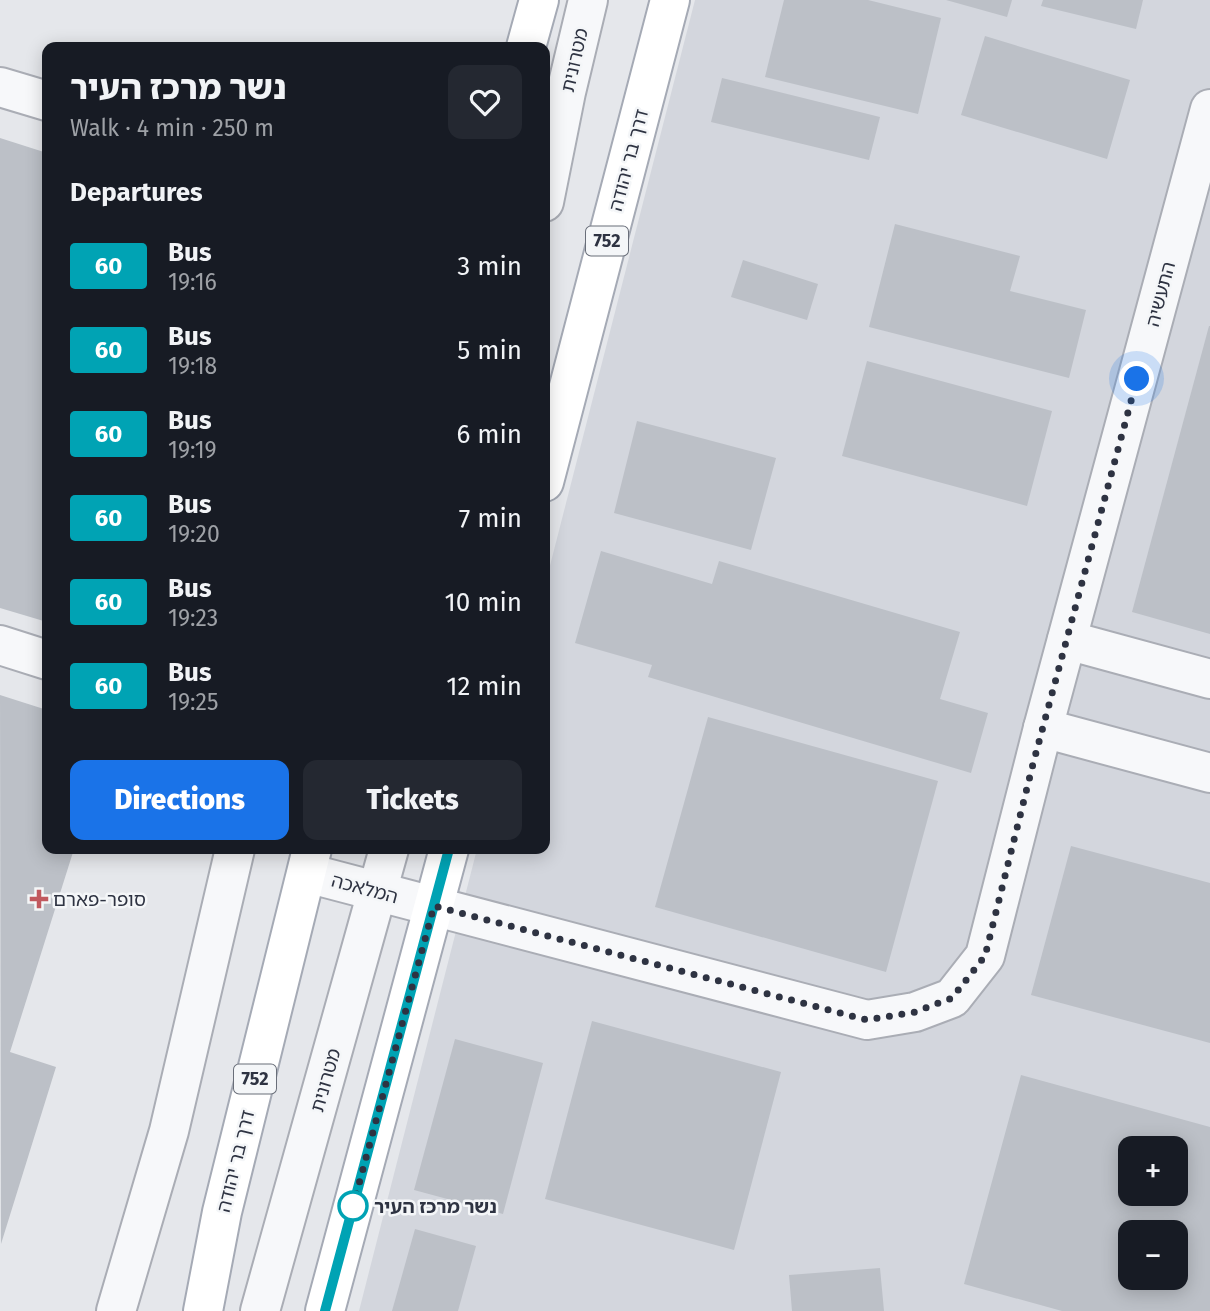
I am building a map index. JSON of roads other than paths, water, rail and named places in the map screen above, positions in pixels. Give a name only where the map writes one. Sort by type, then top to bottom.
[{"type":"main road","points":[[527,42],[539,0]]},
{"type":"main road","name":"דרך בר יהודה","points":[[550,459],[670,0]]},
{"type":"main road","points":[[325,1311],[448,854]]},
{"type":"main road","name":"דרך בר יהודה","points":[[203,1311],[222,1212],[310,861]]},
{"type":"street","name":"מטרונית","points":[[550,172],[588,0]]},
{"type":"street","name":"התעשיה","points":[[952,998],[985,956],[1042,728],[1210,109]]},
{"type":"street","points":[[1067,640],[1210,679]]},
{"type":"street","points":[[0,645],[42,658]]},
{"type":"street","points":[[1042,728],[1210,773]]},
{"type":"street","points":[[116,1311],[169,1131],[234,854]]},
{"type":"street","name":"מטרונית","points":[[260,1311],[388,854]]},
{"type":"street","name":"המלאכה","points":[[310,861],[378,892],[867,1020],[915,1012],[952,998]]},
{"type":"place","name":"סופר-פארם","points":[[39,899]]},
{"type":"place","name":"נשר מרכז העיר","points":[[353,1206]]}]
